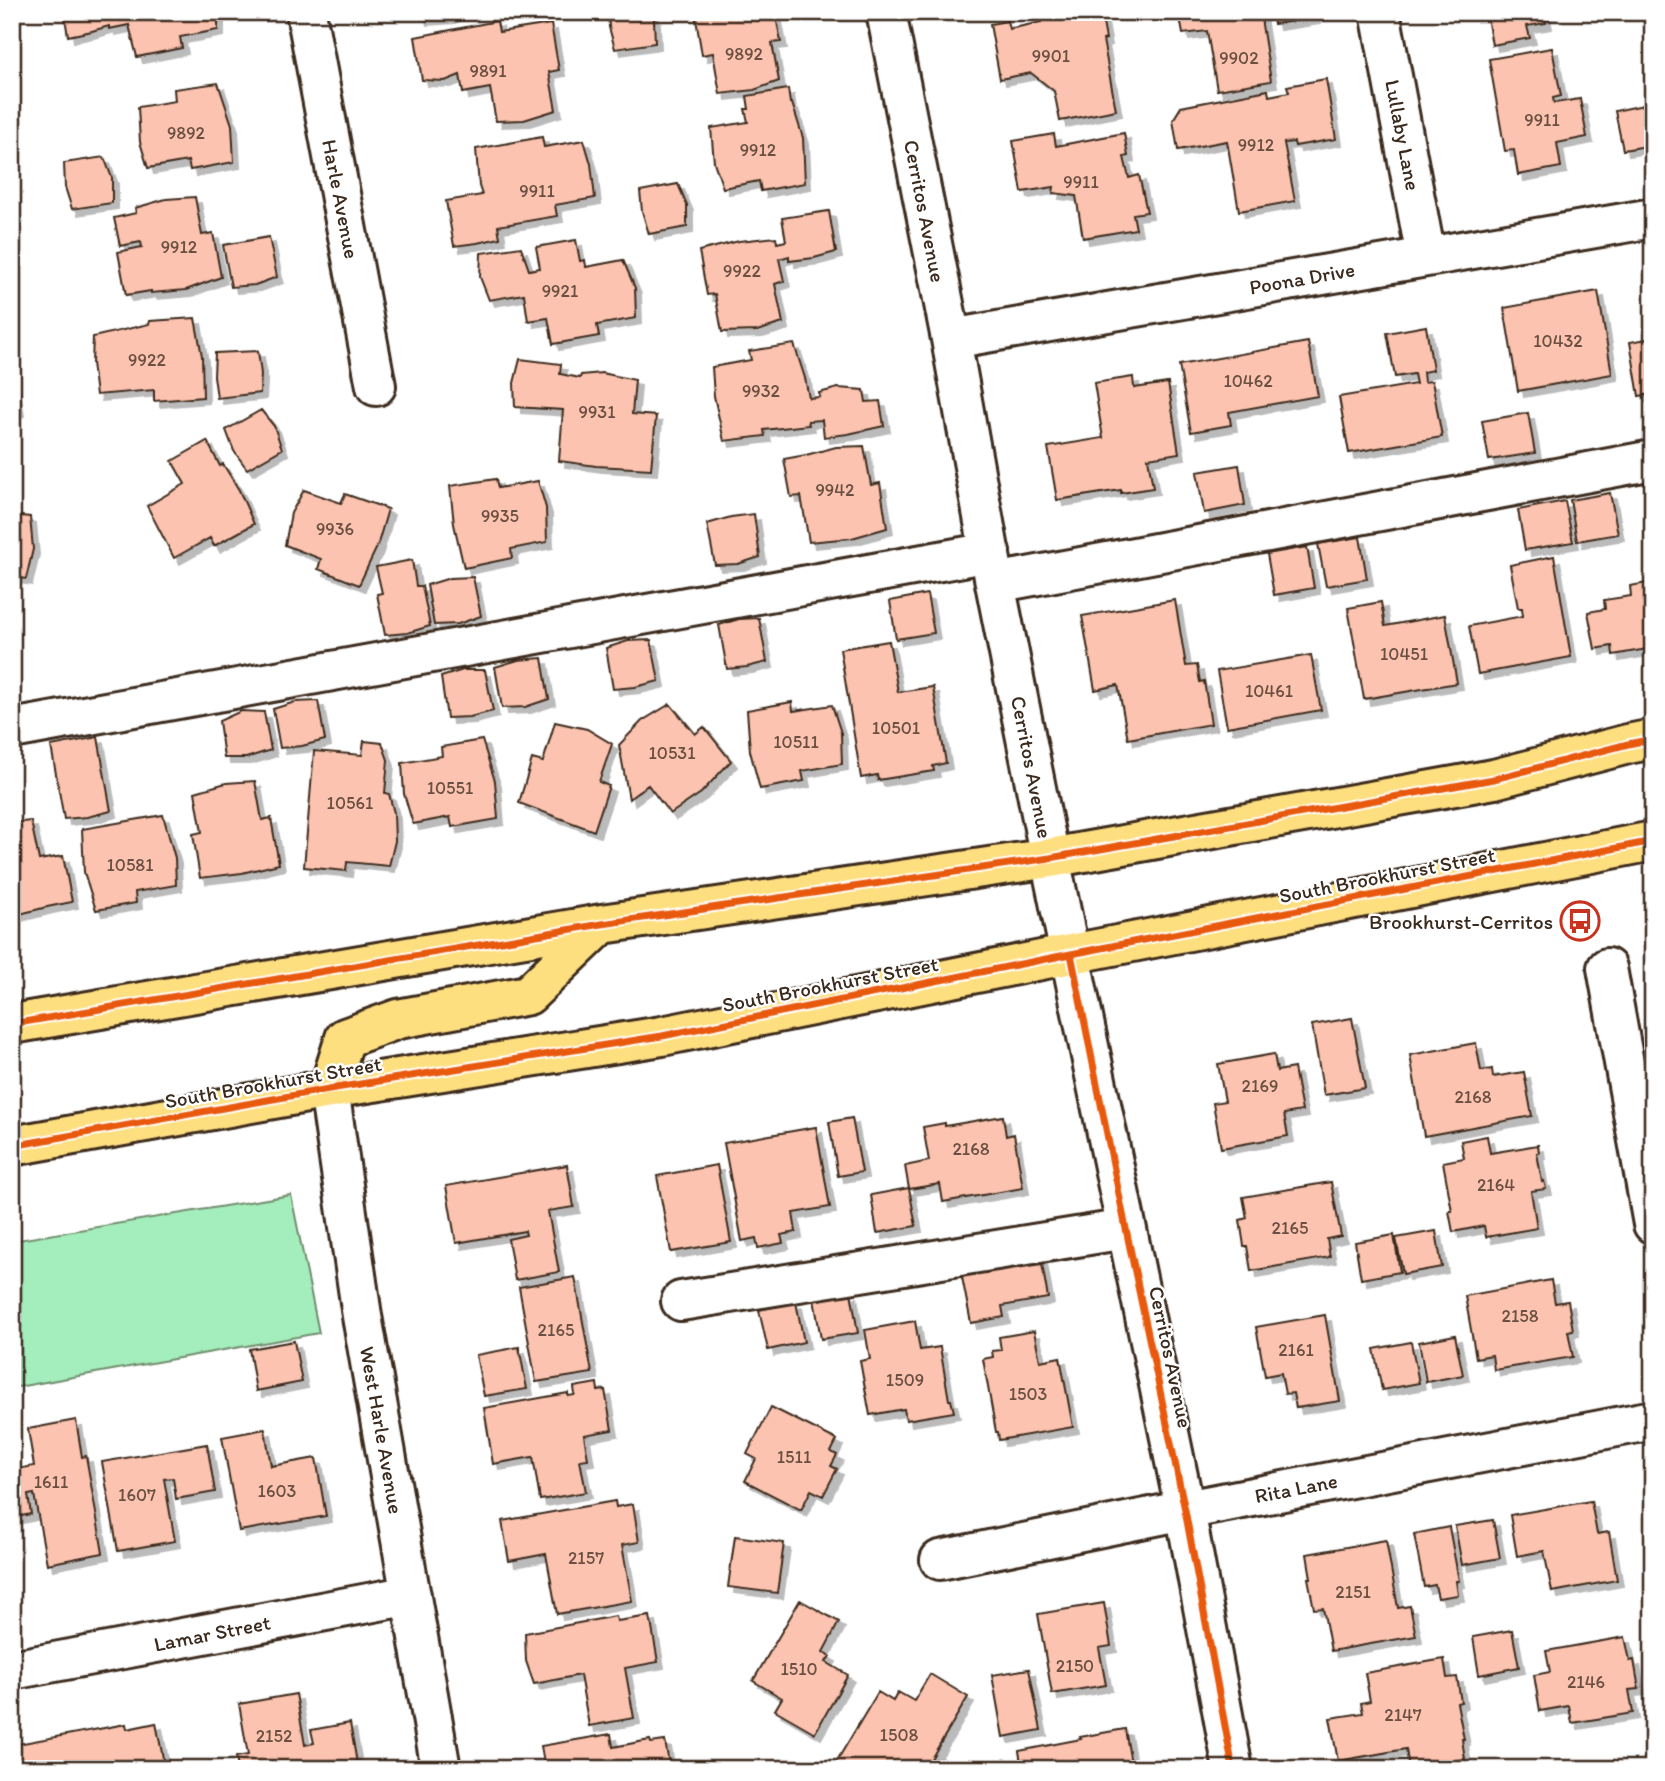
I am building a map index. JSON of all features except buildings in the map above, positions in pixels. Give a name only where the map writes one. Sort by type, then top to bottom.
[{"type":"main road","points":[[12,1024],[602,924],[1050,858],[1493,779],[1653,739]]},
{"type":"main road","name":"South Brookhurst Street","points":[[12,1146],[329,1089],[662,1036],[1653,841]]},
{"type":"main road","points":[[329,1089],[345,1038],[398,1019],[528,995],[602,924]]},
{"type":"street","name":"Harle Avenue","points":[[306,12],[376,386]]},
{"type":"street","name":"Cerritos Avenue","points":[[886,12],[1050,858],[1185,1510],[1233,1769]]},
{"type":"street","name":"Lullaby Lane","points":[[1380,12],[1426,257]]},
{"type":"street","name":"Poona Drive","points":[[951,339],[1653,218]]},
{"type":"street","points":[[12,729],[1653,460]]},
{"type":"street","points":[[1607,968],[1653,1224]]},
{"type":"street","name":"West Harle Avenue","points":[[329,1089],[362,1316],[441,1769]]},
{"type":"street","points":[[681,1301],[1126,1229]]},
{"type":"street","name":"Rita Lane","points":[[940,1560],[1653,1420]]},
{"type":"street","name":"Lamar Street","points":[[12,1670],[411,1595]]},
{"type":"green space","points":[[291,1195],[319,1333],[12,1388],[12,1241]]},
{"type":"cycle path","points":[[12,1024],[602,924],[1050,858],[1494,779],[1653,739]]},
{"type":"cycle path","points":[[12,1146],[329,1089],[662,1036],[1653,841]]},
{"type":"cycle path","points":[[1071,954],[1185,1510],[1233,1769]]},
{"type":"place","name":"Brookhurst-Cerritos","points":[[1580,921]]}]
